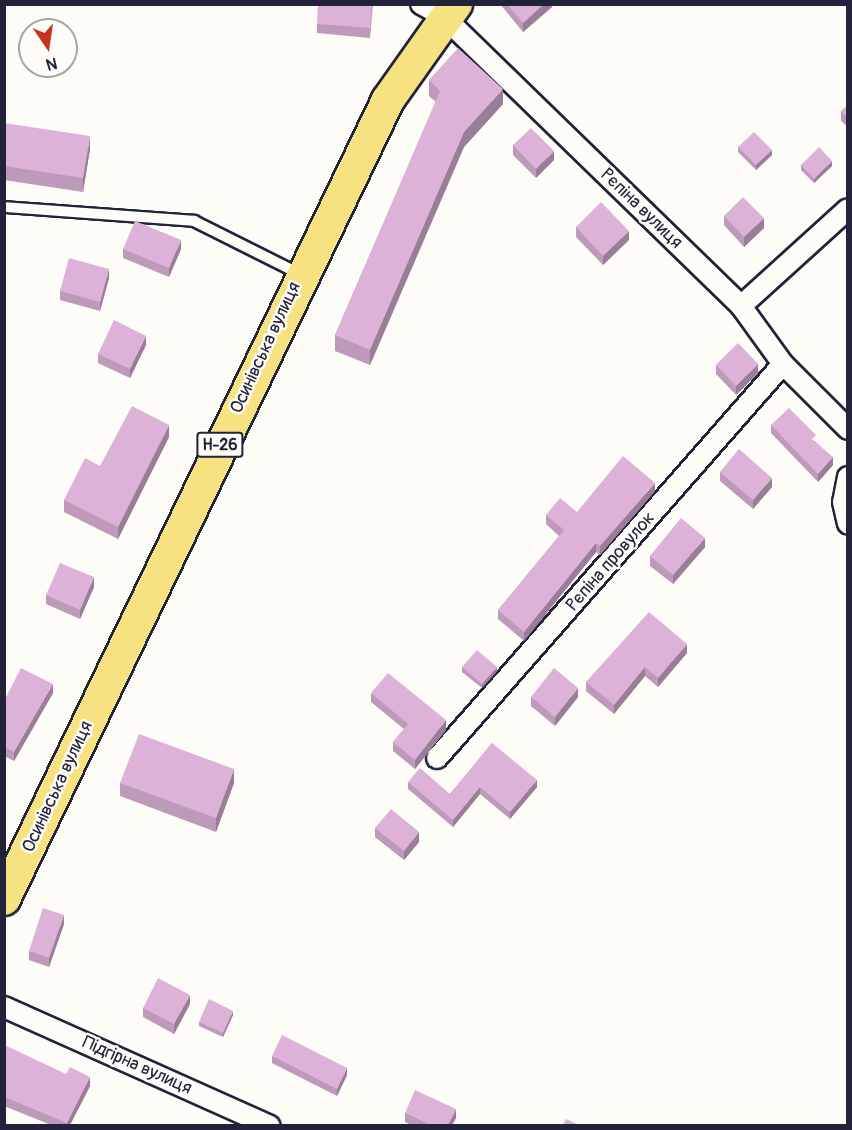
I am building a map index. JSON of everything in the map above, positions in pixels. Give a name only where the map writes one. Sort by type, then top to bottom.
[{"type":"main road","name":"Осинівська вулиця","points":[[4,899],[301,274],[388,100],[440,8]]},
{"type":"street","name":"Рєпіна вулиця","points":[[440,8],[741,306],[783,364],[848,429]]},
{"type":"street","points":[[741,306],[848,209]]},
{"type":"street","name":"Рєпіна провулок","points":[[437,758],[783,364]]},
{"type":"street","points":[[848,477],[843,502],[848,523]]},
{"type":"street","name":"Підгірна вулиця","points":[[4,1007],[270,1125]]},
{"type":"lane","points":[[4,207],[194,221],[301,274]]},
{"type":"building","points":[[318,4],[372,4],[370,28],[317,24]]},
{"type":"building","points":[[507,4],[544,4],[523,23]]},
{"type":"building","points":[[458,48],[503,89],[464,132],[370,350],[335,335],[440,91],[429,80]]},
{"type":"building","points":[[848,105],[848,118],[841,111]]},
{"type":"building","points":[[4,123],[90,136],[83,178],[4,166]]},
{"type":"building","points":[[531,128],[554,151],[536,169],[513,145]]},
{"type":"building","points":[[754,132],[772,150],[756,165],[738,147]]},
{"type":"building","points":[[819,147],[832,161],[814,179],[801,165]]},
{"type":"building","points":[[743,197],[764,218],[744,237],[724,216]]},
{"type":"building","points":[[601,202],[629,231],[603,256],[576,227]]},
{"type":"building","points":[[135,221],[181,240],[169,268],[123,249]]},
{"type":"building","points":[[69,258],[109,269],[100,302],[60,291]]},
{"type":"building","points":[[114,320],[146,336],[130,369],[98,354]]},
{"type":"building","points":[[738,343],[758,364],[736,386],[716,365]]},
{"type":"building","points":[[132,406],[169,425],[118,527],[64,500],[85,458],[100,466]]},
{"type":"building","points":[[789,408],[816,435],[812,439],[833,457],[818,474],[771,425]]},
{"type":"building","points":[[739,449],[772,478],[753,500],[720,472]]},
{"type":"building","points":[[623,456],[655,483],[600,546],[596,543],[524,632],[498,610],[564,530],[546,515],[560,498],[577,512]]},
{"type":"building","points":[[681,518],[705,538],[673,575],[650,556]]},
{"type":"building","points":[[60,563],[94,577],[80,610],[46,595]]},
{"type":"building","points":[[649,612],[687,644],[658,678],[645,667],[614,705],[586,682]]},
{"type":"building","points":[[477,650],[497,667],[482,684],[462,667]]},
{"type":"building","points":[[21,668],[53,684],[14,752],[4,747],[4,701]]},
{"type":"building","points":[[554,668],[578,688],[555,717],[531,697]]},
{"type":"building","points":[[388,673],[446,720],[415,760],[393,742],[408,724],[371,693]]},
{"type":"building","points":[[139,734],[234,769],[216,818],[120,783]]},
{"type":"building","points":[[492,743],[537,780],[510,812],[480,787],[453,820],[408,782],[420,768],[450,794]]},
{"type":"building","points":[[391,809],[419,832],[404,851],[375,828]]},
{"type":"building","points":[[43,908],[64,915],[49,958],[29,951]]},
{"type":"building","points":[[158,978],[190,995],[174,1024],[143,1008]]},
{"type":"building","points":[[209,999],[233,1011],[223,1033],[199,1022]]},
{"type":"building","points":[[282,1035],[347,1068],[337,1089],[272,1056]]},
{"type":"building","points":[[4,1045],[66,1074],[70,1067],[90,1077],[67,1123],[4,1097]]},
{"type":"building","points":[[415,1090],[456,1109],[448,1125],[431,1125],[405,1113]]},
{"type":"building","points":[[566,1119],[579,1125],[563,1125]]}]
